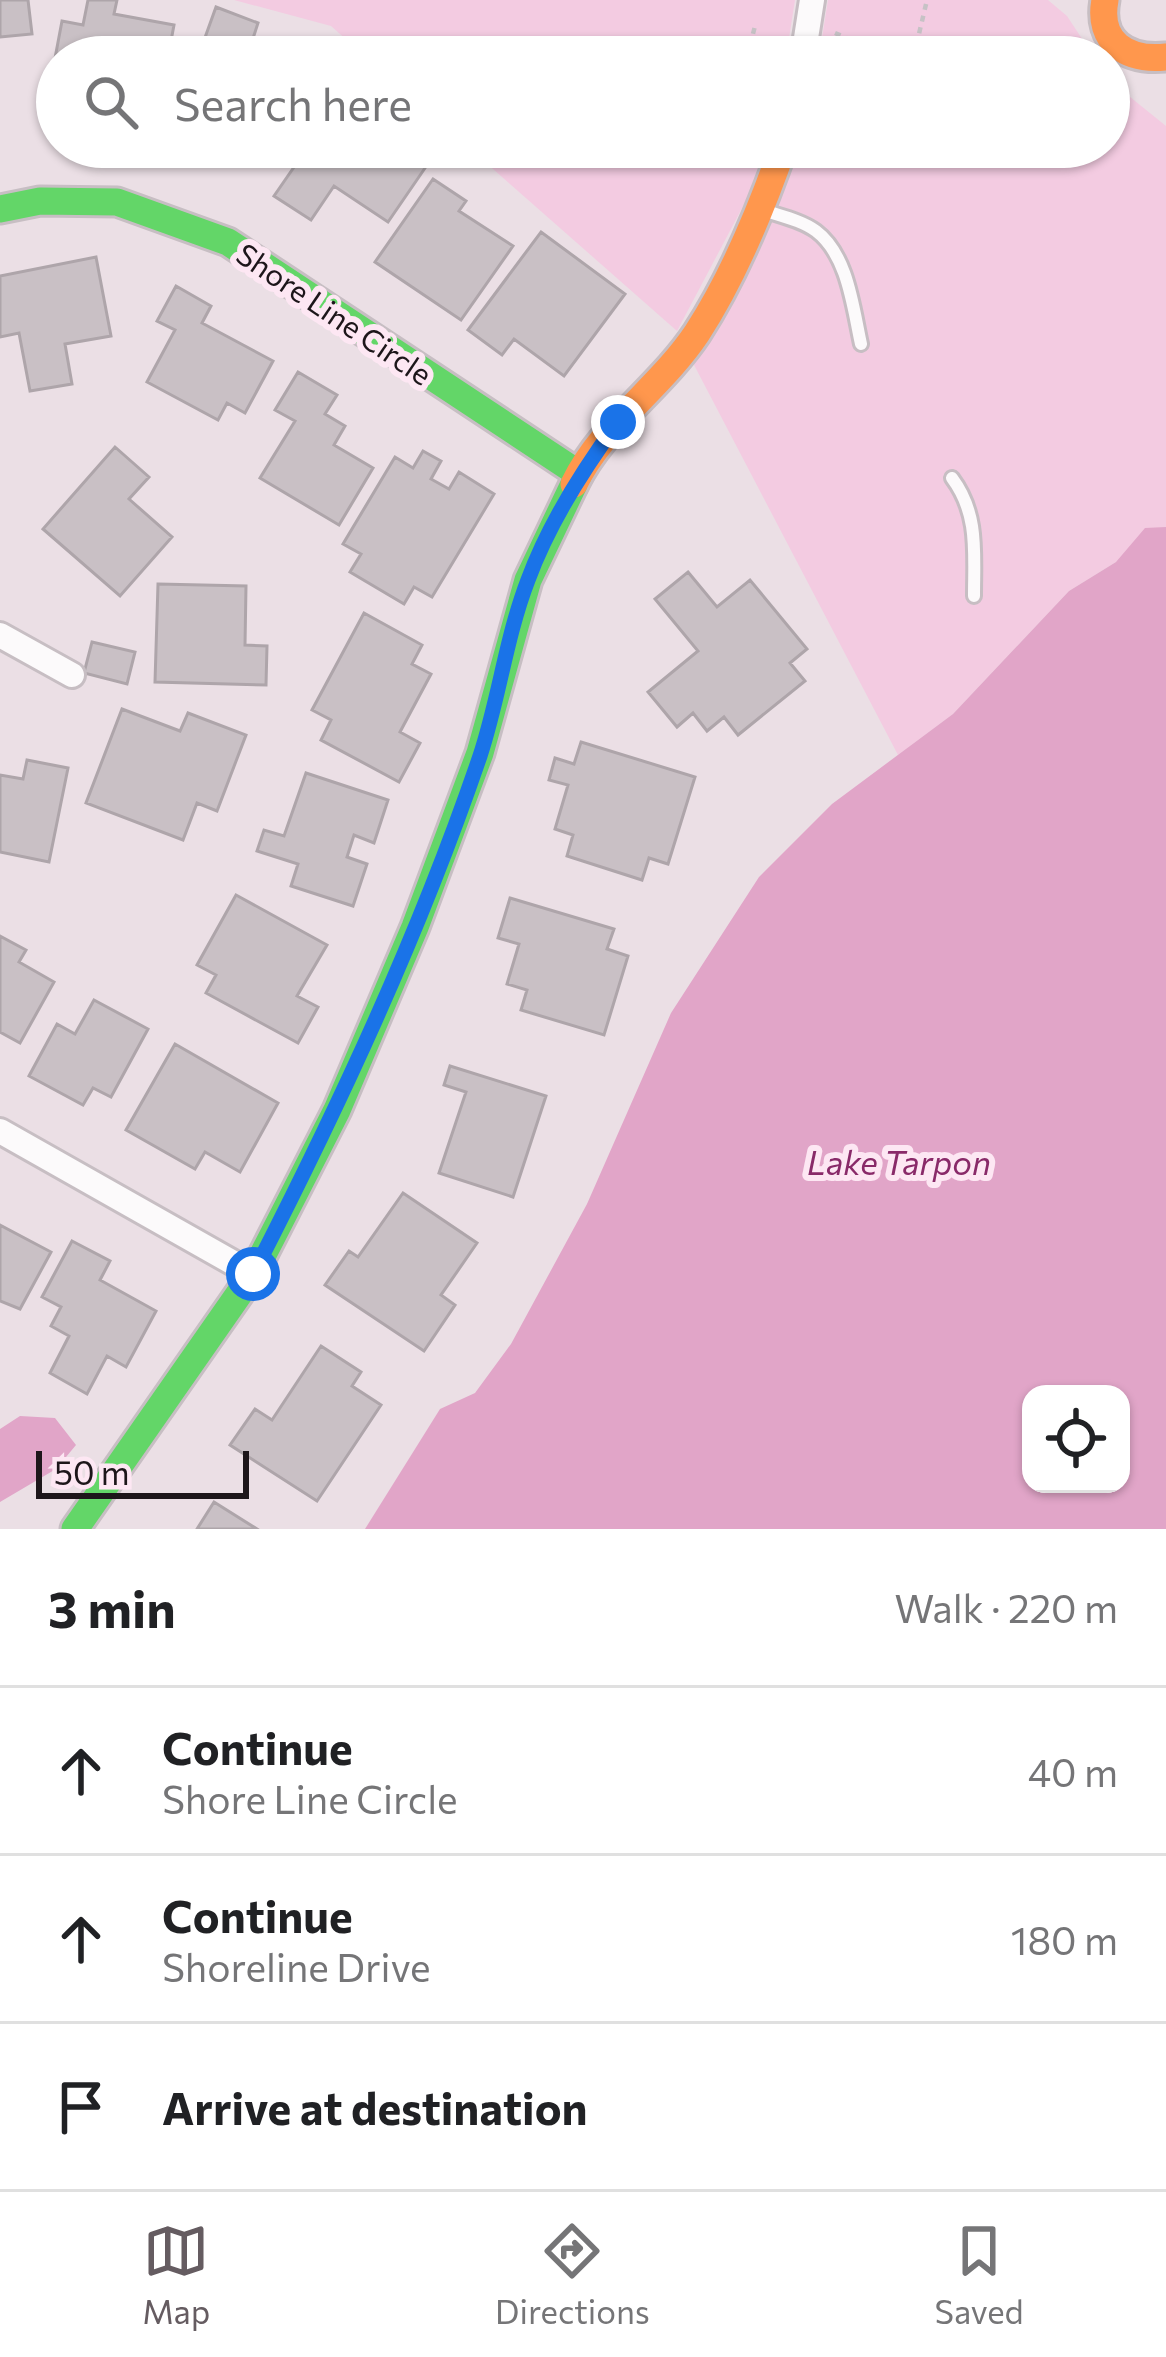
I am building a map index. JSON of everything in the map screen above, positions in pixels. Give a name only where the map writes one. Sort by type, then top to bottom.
[{"type":"street","points":[[806,36],[812,0]]},
{"type":"street","points":[[1105,0],[1101,12],[1108,36]]},
{"type":"street","points":[[1130,55],[1166,57]]},
{"type":"street","points":[[75,1529],[253,1274],[337,1110],[416,927],[481,754],[528,580],[579,474],[697,332],[761,210],[776,168]]},
{"type":"street","name":"Shore Line Circle","points":[[0,209],[40,201],[117,202],[228,242],[579,474]]},
{"type":"street","points":[[0,635],[72,675]]},
{"type":"street","points":[[0,1131],[253,1274]]},
{"type":"lane","points":[[761,210],[807,226],[830,246],[843,272],[861,344]]},
{"type":"lane","points":[[952,478],[970,511],[974,596]]},
{"type":"path","points":[[918,36],[927,0]]},
{"type":"path","points":[[752,36],[755,26]]},
{"type":"path","points":[[824,31],[837,36]]},
{"type":"shaded area","points":[[234,0],[795,0],[789,36],[342,36],[331,26]]},
{"type":"shaded area","points":[[828,0],[1048,0],[1080,36],[822,36]]},
{"type":"shaded area","points":[[1130,97],[1166,126],[1166,531],[1069,591],[953,714],[898,755],[693,363],[725,315],[791,168],[1130,168]]},
{"type":"shaded area","points":[[492,168],[758,168],[750,193],[677,331]]},
{"type":"water","name":"Lake Tarpon","points":[[1166,527],[1166,1529],[365,1529],[440,1409],[475,1393],[511,1344],[587,1204],[671,1013],[759,877],[832,804],[953,714],[1069,591],[1116,562],[1145,528]]},
{"type":"water","points":[[20,1416],[55,1418],[76,1445],[56,1469],[0,1502],[0,1429]]},
{"type":"building","points":[[0,0],[28,0],[32,34],[0,37]]},
{"type":"building","points":[[88,0],[117,0],[114,14],[174,25],[172,36],[59,36],[62,21],[83,25]]},
{"type":"building","points":[[216,7],[258,23],[254,36],[206,36]]},
{"type":"building","points":[[293,168],[425,168],[388,222],[334,186],[311,220],[274,196]]},
{"type":"building","points":[[433,179],[466,201],[459,211],[513,246],[461,320],[375,262]]},
{"type":"building","points":[[541,232],[625,294],[564,376],[514,339],[502,355],[468,330]]},
{"type":"building","points":[[96,257],[111,336],[65,344],[72,384],[30,391],[19,333],[0,337],[0,276]]},
{"type":"building","points":[[176,286],[211,306],[202,323],[273,361],[245,413],[227,403],[218,420],[147,382],[175,330],[157,321]]},
{"type":"building","points":[[298,372],[337,395],[325,414],[345,426],[334,445],[373,468],[339,525],[260,478],[295,421],[275,410]]},
{"type":"building","points":[[115,447],[149,477],[129,499],[172,537],[120,596],[43,529]]},
{"type":"building","points":[[423,451],[441,461],[431,479],[449,489],[459,472],[494,494],[432,597],[414,587],[404,604],[350,572],[361,554],[343,544],[395,457],[413,468]]},
{"type":"building","points":[[688,572],[717,607],[750,580],[807,649],[790,663],[805,681],[738,735],[724,717],[707,731],[693,713],[677,727],[648,692],[698,651],[655,599]]},
{"type":"building","points":[[158,584],[246,586],[245,645],[267,646],[266,685],[155,682]]},
{"type":"building","points":[[364,613],[422,645],[412,664],[431,674],[400,732],[420,743],[399,782],[321,740],[331,720],[312,710]]},
{"type":"building","points":[[92,642],[135,652],[127,684],[84,673]]},
{"type":"building","points":[[122,709],[180,731],[188,713],[246,735],[217,811],[197,803],[183,840],[86,803]]},
{"type":"building","points":[[581,742],[695,777],[668,864],[649,858],[642,880],[567,856],[573,835],[555,829],[568,785],[549,780],[555,758],[574,764]]},
{"type":"building","points":[[27,760],[68,768],[49,862],[0,852],[0,775],[23,779]]},
{"type":"building","points":[[306,773],[388,800],[374,843],[354,835],[347,857],[367,864],[353,906],[291,886],[298,864],[257,851],[264,830],[284,836]]},
{"type":"building","points":[[236,895],[327,945],[297,996],[318,1007],[298,1043],[206,993],[216,975],[197,965]]},
{"type":"building","points":[[510,898],[614,929],[607,949],[628,956],[604,1035],[521,1010],[527,990],[507,984],[519,944],[498,938]]},
{"type":"building","points":[[0,936],[26,950],[19,962],[54,982],[20,1043],[0,1032]]},
{"type":"building","points":[[94,1000],[148,1029],[111,1097],[93,1088],[83,1105],[29,1076],[57,1024],[75,1034]]},
{"type":"building","points":[[175,1044],[278,1103],[240,1172],[205,1152],[195,1169],[126,1130]]},
{"type":"building","points":[[450,1066],[546,1096],[513,1197],[439,1173],[466,1092],[444,1085]]},
{"type":"building","points":[[403,1193],[477,1243],[441,1295],[455,1305],[424,1351],[325,1285],[349,1251],[358,1257]]},
{"type":"building","points":[[0,1225],[51,1252],[20,1309],[0,1301]]},
{"type":"building","points":[[72,1241],[110,1261],[100,1280],[156,1311],[126,1367],[107,1356],[87,1394],[50,1373],[69,1336],[51,1326],[61,1307],[42,1297]]},
{"type":"building","points":[[321,1346],[361,1372],[352,1386],[381,1405],[317,1501],[230,1445],[255,1409],[272,1420]]},
{"type":"building","points":[[214,1502],[257,1529],[197,1529]]},
{"type":"traffic: fast","points":[[0,209],[40,201],[117,202],[228,242],[579,474]]},
{"type":"traffic: fast","points":[[75,1529],[253,1274],[337,1110],[415,927],[480,753],[528,580],[574,484]]},
{"type":"traffic: slow","points":[[1105,0],[1110,36]]},
{"type":"traffic: slow","points":[[1130,53],[1166,57]]},
{"type":"traffic: slow","points":[[574,484],[600,444],[697,333],[746,242],[775,168]]},
{"type":"route","points":[[253,1274],[337,1110],[416,927],[481,754],[528,580],[579,474],[618,422]]}]
